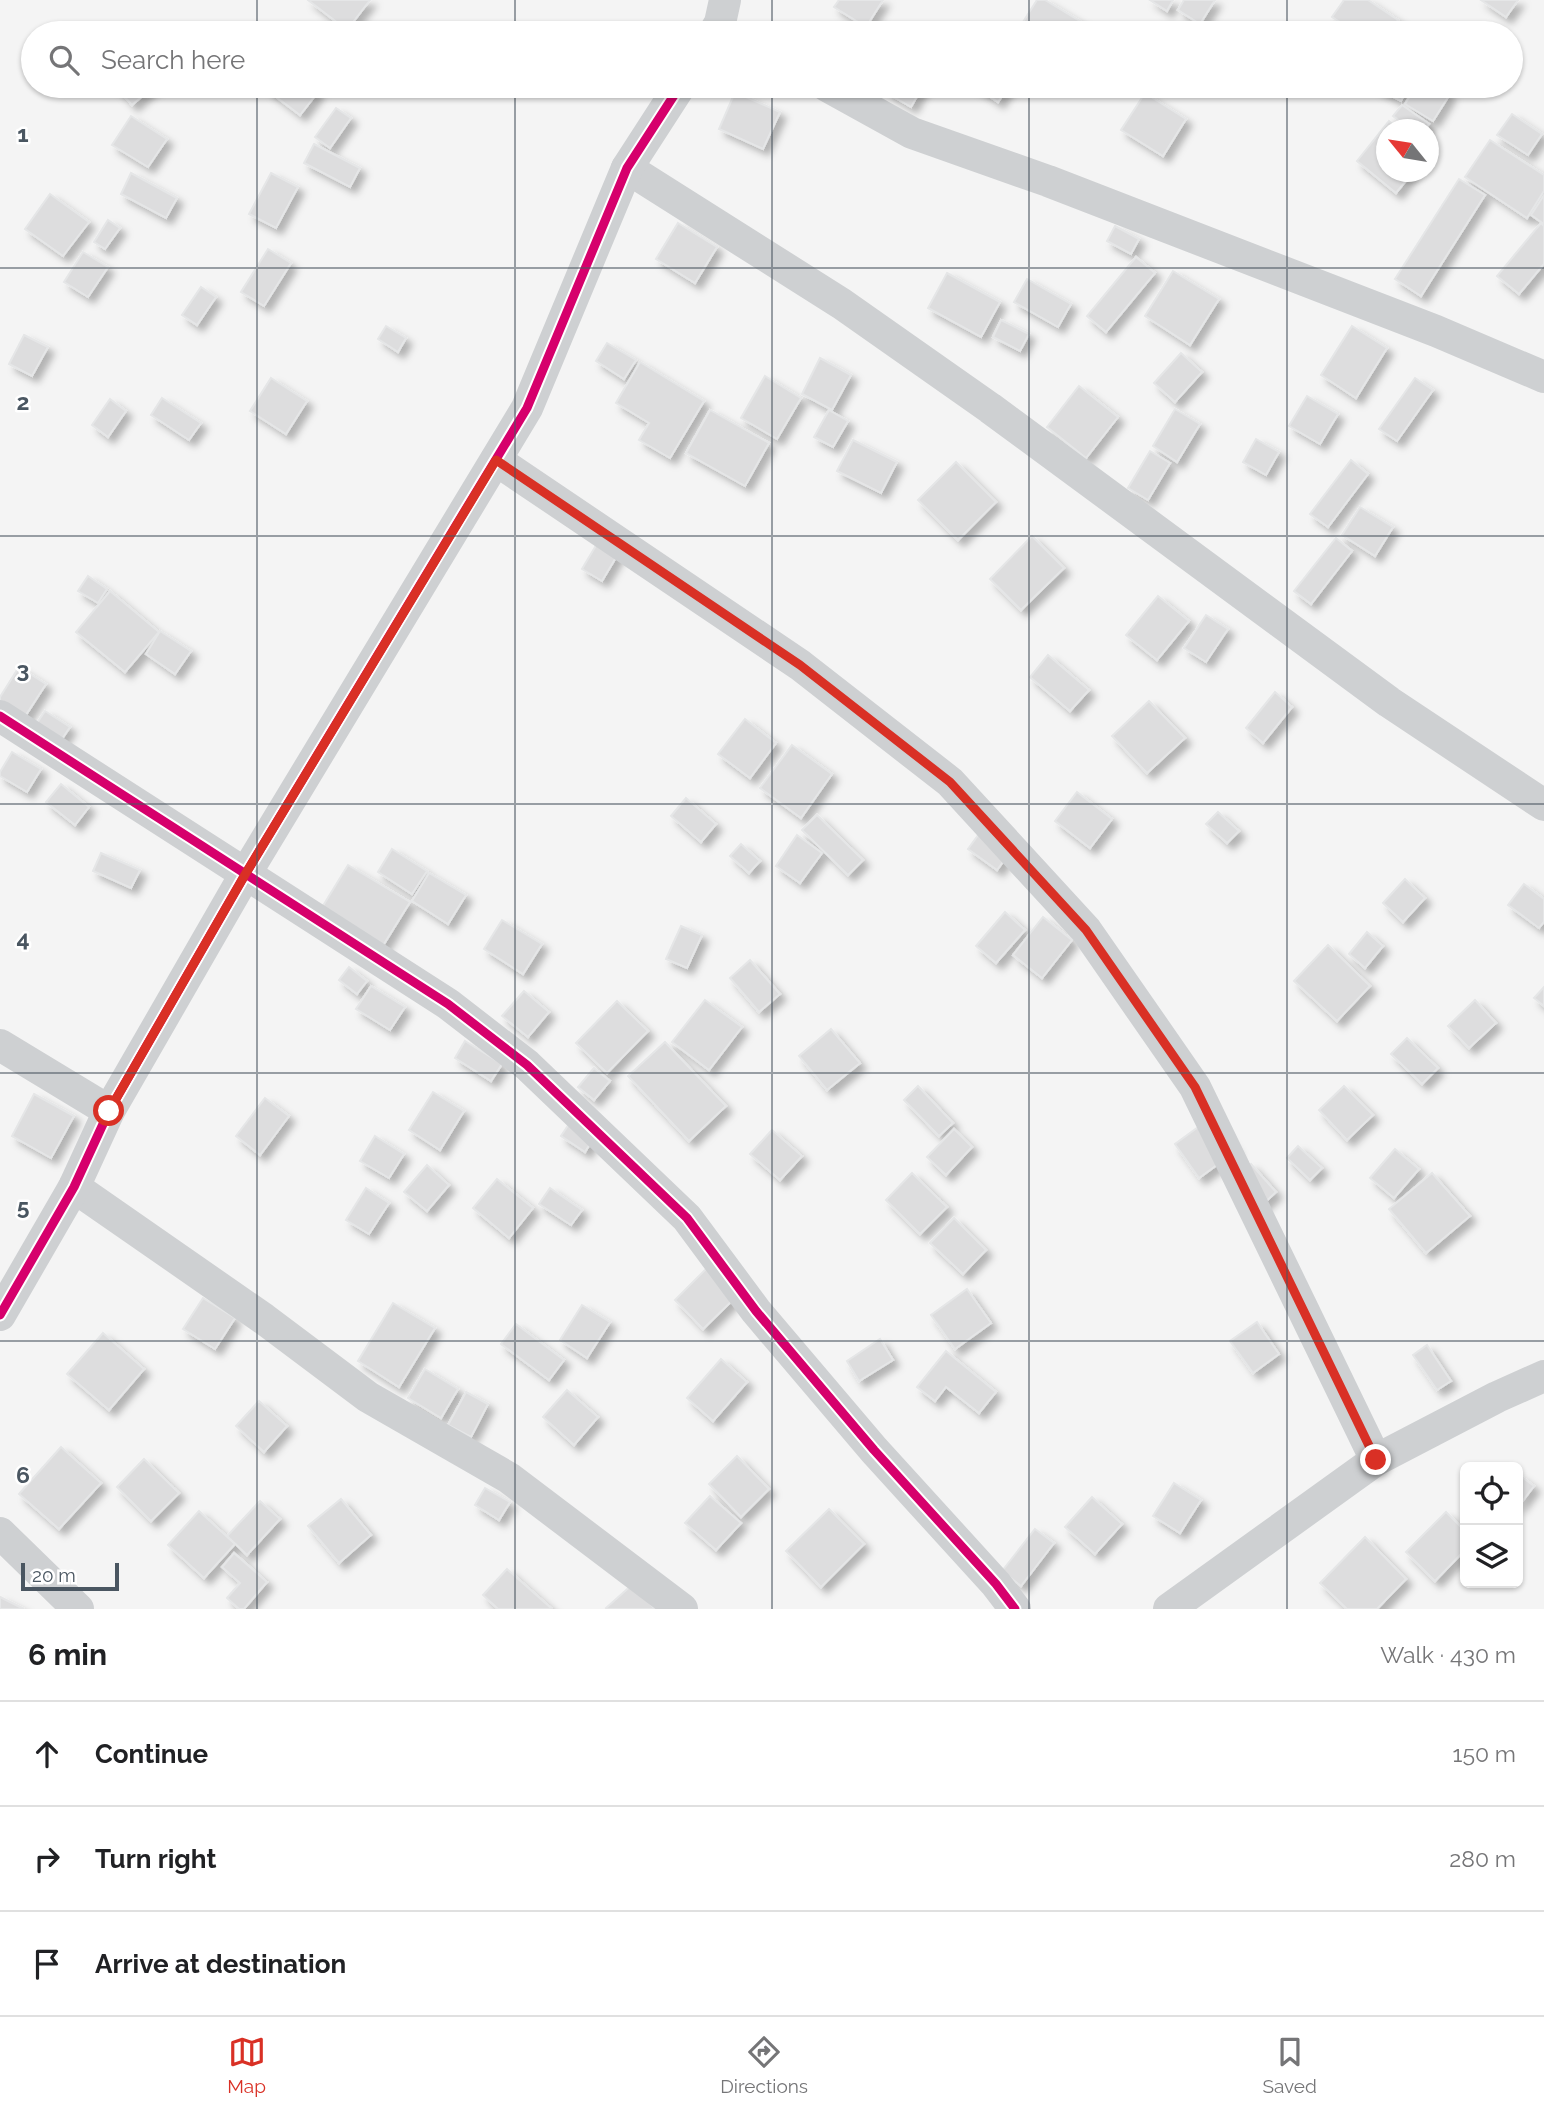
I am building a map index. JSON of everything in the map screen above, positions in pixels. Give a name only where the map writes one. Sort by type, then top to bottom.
[{"type":"street","points":[[0,1315],[74,1187],[109,1111],[246,873],[527,408],[627,168],[672,98]]},
{"type":"street","points":[[849,98],[912,133],[1151,221],[1436,331],[1544,377]]},
{"type":"street","points":[[627,168],[842,304],[990,408],[1389,702],[1544,805]]},
{"type":"street","points":[[496,460],[800,665],[950,782],[1086,930],[1195,1087],[1376,1460]]},
{"type":"street","points":[[0,716],[448,1004],[527,1065],[687,1218],[756,1311],[874,1450],[996,1584],[1015,1609]]},
{"type":"street","points":[[0,1045],[109,1111]]},
{"type":"street","points":[[74,1187],[264,1319],[368,1397],[509,1478],[682,1609]]},
{"type":"street","points":[[1169,1609],[1376,1460],[1497,1397],[1544,1376]]},
{"type":"street","points":[[0,1533],[78,1609]]},
{"type":"building","points":[[308,0],[370,0],[354,21],[335,21]]},
{"type":"building","points":[[839,0],[883,0],[870,21],[856,21],[834,7]]},
{"type":"building","points":[[1037,0],[1045,0],[1080,21],[1024,21]]},
{"type":"building","points":[[1150,0],[1173,0],[1167,11]]},
{"type":"building","points":[[1184,0],[1215,0],[1202,21],[1195,21],[1178,10]]},
{"type":"building","points":[[1344,0],[1368,0],[1398,20],[1338,21],[1332,17]]},
{"type":"building","points":[[1481,0],[1518,0],[1506,17]]},
{"type":"building","points":[[126,98],[140,98],[132,105]]},
{"type":"building","points":[[278,98],[313,98],[300,115]]},
{"type":"building","points":[[732,98],[748,98],[780,112],[763,149],[719,129]]},
{"type":"building","points":[[896,98],[916,98],[911,107]]},
{"type":"building","points":[[1142,98],[1153,98],[1186,119],[1163,156],[1121,130]]},
{"type":"building","points":[[1409,98],[1447,98],[1434,119],[1405,104]]},
{"type":"building","points":[[1402,105],[1422,119],[1397,119],[1393,116]]},
{"type":"building","points":[[336,108],[351,118],[330,148],[315,137]]},
{"type":"building","points":[[1512,114],[1542,134],[1528,155],[1497,135]]},
{"type":"building","points":[[131,116],[167,139],[148,167],[112,145]]},
{"type":"building","points":[[1376,137],[1376,177],[1357,161]]},
{"type":"building","points":[[1490,140],[1544,175],[1544,191],[1527,218],[1465,177]]},
{"type":"building","points":[[314,144],[360,168],[350,187],[304,163]]},
{"type":"building","points":[[131,173],[177,198],[166,218],[121,194]]},
{"type":"building","points":[[271,173],[298,187],[276,228],[249,214]]},
{"type":"building","points":[[1459,179],[1485,195],[1421,296],[1395,279]]},
{"type":"building","points":[[1383,182],[1405,182],[1396,193]]},
{"type":"building","points":[[50,194],[89,222],[63,256],[25,229]]},
{"type":"building","points":[[1544,195],[1544,224],[1531,215]]},
{"type":"building","points":[[108,220],[120,228],[105,249],[94,242]]},
{"type":"building","points":[[678,223],[717,247],[695,283],[656,259]]},
{"type":"building","points":[[1541,223],[1544,226],[1544,264],[1519,294],[1497,276]]},
{"type":"building","points":[[1115,226],[1139,239],[1131,254],[1107,241]]},
{"type":"building","points":[[268,249],[291,263],[264,306],[241,292]]},
{"type":"building","points":[[83,252],[108,267],[88,297],[64,282]]},
{"type":"building","points":[[1136,257],[1155,273],[1106,332],[1087,316]]},
{"type":"building","points":[[1173,271],[1219,299],[1190,345],[1145,316]]},
{"type":"building","points":[[947,273],[1000,302],[981,337],[928,308]]},
{"type":"building","points":[[1027,279],[1071,304],[1058,327],[1014,302]]},
{"type":"building","points":[[201,287],[216,297],[197,325],[182,315]]},
{"type":"building","points":[[1001,320],[1029,334],[1020,351],[993,337]]},
{"type":"building","points":[[386,326],[406,338],[398,352],[378,339]]},
{"type":"building","points":[[1352,326],[1387,348],[1356,398],[1321,375]]},
{"type":"building","points":[[24,335],[48,347],[32,376],[9,364]]},
{"type":"building","points":[[607,343],[636,360],[624,379],[596,361]]},
{"type":"building","points":[[1181,353],[1202,372],[1175,402],[1154,383]]},
{"type":"building","points":[[820,358],[851,375],[832,410],[802,394]]},
{"type":"building","points":[[640,362],[704,401],[670,458],[639,440],[649,423],[616,403]]},
{"type":"building","points":[[765,376],[801,398],[777,439],[741,418]]},
{"type":"building","points":[[271,378],[307,401],[286,434],[250,411]]},
{"type":"building","points":[[1415,378],[1433,390],[1397,441],[1379,429]]},
{"type":"building","points":[[1079,386],[1118,417],[1086,458],[1047,427]]},
{"type":"building","points":[[1307,396],[1338,414],[1320,444],[1289,426]]},
{"type":"building","points":[[162,398],[201,423],[189,440],[151,415]]},
{"type":"building","points":[[110,399],[126,411],[108,437],[92,425]]},
{"type":"building","points":[[1175,409],[1200,424],[1177,462],[1153,446]]},
{"type":"building","points":[[710,410],[769,443],[745,486],[686,453]]},
{"type":"building","points":[[829,410],[848,421],[833,447],[814,437]]},
{"type":"building","points":[[1256,439],[1279,452],[1266,475],[1243,462]]},
{"type":"building","points":[[853,440],[897,462],[881,493],[837,471]]},
{"type":"building","points":[[1150,451],[1170,463],[1148,500],[1128,488]]},
{"type":"building","points":[[1351,460],[1368,474],[1328,527],[1310,514]]},
{"type":"building","points":[[956,462],[996,502],[958,540],[918,500]]},
{"type":"building","points":[[1360,507],[1393,527],[1375,556],[1342,535]]},
{"type":"building","points":[[604,532],[624,544],[602,581],[582,569]]},
{"type":"building","points":[[1032,536],[1064,568],[1021,610],[990,579]]},
{"type":"building","points":[[1336,538],[1352,551],[1311,604],[1294,591]]},
{"type":"building","points":[[88,576],[107,589],[98,603],[78,591]]},
{"type":"building","points":[[110,591],[159,632],[125,672],[76,632]]},
{"type":"building","points":[[1158,596],[1189,621],[1157,660],[1126,635]]},
{"type":"building","points":[[1206,615],[1228,629],[1206,662],[1184,648]]},
{"type":"building","points":[[160,631],[191,651],[175,674],[146,654]]},
{"type":"building","points":[[1048,655],[1089,690],[1070,711],[1030,677]]},
{"type":"building","points":[[19,667],[46,684],[22,721],[0,707],[0,697]]},
{"type":"building","points":[[1275,692],[1292,707],[1263,743],[1246,728]]},
{"type":"building","points":[[1149,701],[1185,738],[1147,773],[1112,736]]},
{"type":"building","points":[[45,711],[70,727],[58,745],[33,729]]},
{"type":"building","points":[[745,719],[776,743],[750,778],[718,754]]},
{"type":"building","points":[[792,745],[832,774],[801,818],[760,788]]},
{"type":"building","points":[[12,752],[41,769],[27,792],[0,776]]},
{"type":"building","points":[[61,784],[89,807],[75,825],[46,802]]},
{"type":"building","points":[[1077,792],[1112,819],[1090,848],[1055,821]]},
{"type":"building","points":[[686,798],[716,824],[701,842],[671,816]]},
{"type":"building","points":[[1218,812],[1239,831],[1227,843],[1206,824]]},
{"type":"building","points":[[817,815],[863,860],[848,875],[802,830]]},
{"type":"building","points":[[987,823],[1016,844],[997,870],[968,849]]},
{"type":"building","points":[[797,835],[822,853],[800,883],[776,866]]},
{"type":"building","points":[[741,844],[760,861],[749,873],[730,856]]},
{"type":"building","points":[[392,849],[427,871],[412,894],[378,872]]},
{"type":"building","points":[[101,853],[140,870],[131,888],[93,871]]},
{"type":"building","points":[[348,865],[410,902],[379,952],[318,914]]},
{"type":"building","points":[[429,873],[466,895],[448,924],[412,901]]},
{"type":"building","points":[[1405,879],[1425,898],[1403,922],[1383,903]]},
{"type":"building","points":[[1524,884],[1544,899],[1544,922],[1539,928],[1508,905]]},
{"type":"building","points":[[1005,912],[1025,930],[996,963],[976,946]]},
{"type":"building","points":[[1043,917],[1072,940],[1042,978],[1013,955]]},
{"type":"building","points":[[502,920],[542,944],[523,974],[484,949]]},
{"type":"building","points":[[681,926],[702,935],[687,968],[666,959]]},
{"type":"building","points":[[1367,932],[1383,946],[1365,968],[1349,954]]},
{"type":"building","points":[[1328,945],[1370,986],[1337,1021],[1294,981]]},
{"type":"building","points":[[750,960],[780,994],[759,1012],[730,978]]},
{"type":"building","points":[[349,967],[367,981],[357,994],[339,980]]},
{"type":"building","points":[[371,986],[405,1007],[390,1030],[356,1009]]},
{"type":"building","points":[[1544,987],[1544,1006],[1534,998]]},
{"type":"building","points":[[524,991],[549,1012],[528,1037],[502,1016]]},
{"type":"building","points":[[705,1000],[742,1027],[709,1070],[672,1042]]},
{"type":"building","points":[[1475,1000],[1496,1023],[1469,1048],[1448,1026]]},
{"type":"building","points":[[617,1001],[648,1031],[607,1073],[576,1043]]},
{"type":"building","points":[[831,1029],[860,1063],[827,1090],[799,1056]]},
{"type":"building","points":[[1407,1038],[1438,1068],[1422,1084],[1391,1054]]},
{"type":"building","points":[[465,1041],[502,1064],[491,1081],[455,1058]]},
{"type":"building","points":[[665,1042],[726,1106],[689,1141],[628,1076]]},
{"type":"building","points":[[594,1068],[610,1081],[594,1100],[578,1087]]},
{"type":"building","points":[[918,1086],[953,1123],[939,1136],[904,1100]]},
{"type":"building","points":[[1344,1086],[1373,1115],[1347,1140],[1319,1110]]},
{"type":"building","points":[[433,1092],[464,1111],[440,1150],[409,1130]]},
{"type":"building","points":[[34,1094],[74,1116],[51,1158],[12,1136]]},
{"type":"building","points":[[265,1098],[289,1116],[260,1155],[236,1136]]},
{"type":"building","points":[[1212,1117],[1236,1151],[1199,1178],[1175,1144]]},
{"type":"building","points":[[571,1121],[595,1136],[585,1152],[561,1136]]},
{"type":"building","points":[[954,1129],[972,1147],[946,1175],[927,1157]]},
{"type":"building","points":[[772,1130],[802,1156],[780,1180],[750,1154]]},
{"type":"building","points":[[375,1136],[404,1154],[389,1178],[360,1161]]},
{"type":"building","points":[[1298,1146],[1322,1168],[1310,1180],[1287,1158]]},
{"type":"building","points":[[1395,1149],[1419,1169],[1394,1198],[1370,1178]]},
{"type":"building","points":[[1251,1164],[1276,1192],[1258,1209],[1233,1181]]},
{"type":"building","points":[[427,1165],[449,1185],[427,1211],[404,1192]]},
{"type":"building","points":[[912,1173],[947,1207],[920,1234],[886,1200]]},
{"type":"building","points":[[1432,1173],[1470,1216],[1426,1253],[1389,1209]]},
{"type":"building","points":[[497,1179],[533,1208],[509,1238],[473,1208]]},
{"type":"building","points":[[366,1188],[389,1203],[369,1234],[346,1220]]},
{"type":"building","points":[[550,1188],[582,1210],[571,1225],[539,1204]]},
{"type":"building","points":[[954,1218],[986,1250],[963,1274],[930,1243]]},
{"type":"building","points":[[710,1265],[739,1294],[703,1329],[675,1300]]},
{"type":"building","points":[[967,1289],[991,1323],[955,1349],[931,1315]]},
{"type":"building","points":[[203,1298],[235,1318],[215,1349],[183,1329]]},
{"type":"building","points":[[393,1303],[435,1328],[399,1387],[358,1361]]},
{"type":"building","points":[[582,1305],[610,1322],[587,1358],[560,1340]]},
{"type":"building","points":[[1257,1322],[1279,1354],[1253,1373],[1230,1341]]},
{"type":"building","points":[[516,1324],[564,1360],[549,1380],[501,1344]]},
{"type":"building","points":[[103,1333],[144,1369],[109,1410],[67,1374]]},
{"type":"building","points":[[880,1339],[893,1360],[859,1381],[847,1361]]},
{"type":"building","points":[[1427,1345],[1451,1381],[1437,1390],[1413,1355]]},
{"type":"building","points":[[946,1351],[996,1392],[979,1413],[946,1387],[935,1401],[917,1387]]},
{"type":"building","points":[[721,1359],[747,1382],[713,1421],[687,1398]]},
{"type":"building","points":[[425,1369],[458,1389],[441,1418],[408,1398]]},
{"type":"building","points":[[567,1390],[598,1417],[574,1445],[543,1417]]},
{"type":"building","points":[[466,1392],[488,1404],[471,1437],[448,1425]]},
{"type":"building","points":[[259,1401],[287,1426],[264,1452],[236,1426]]},
{"type":"building","points":[[61,1447],[101,1483],[59,1529],[19,1494]]},
{"type":"building","points":[[737,1456],[769,1489],[741,1517],[709,1484]]},
{"type":"building","points":[[144,1459],[179,1493],[151,1521],[117,1487]]},
{"type":"building","points":[[1523,1478],[1534,1486],[1523,1500]]},
{"type":"building","points":[[1174,1483],[1201,1500],[1180,1533],[1153,1516]]},
{"type":"building","points":[[485,1488],[510,1502],[499,1520],[475,1505]]},
{"type":"building","points":[[710,1496],[741,1523],[716,1550],[685,1523]]},
{"type":"building","points":[[1092,1497],[1122,1524],[1095,1554],[1065,1527]]},
{"type":"building","points":[[341,1499],[371,1535],[339,1563],[308,1526]]},
{"type":"building","points":[[260,1501],[280,1519],[247,1555],[227,1536]]},
{"type":"building","points":[[829,1509],[864,1544],[821,1587],[786,1551]]},
{"type":"building","points":[[199,1511],[235,1544],[204,1578],[168,1545]]},
{"type":"building","points":[[1446,1512],[1460,1526],[1460,1555],[1435,1581],[1406,1552]]},
{"type":"building","points":[[1035,1529],[1054,1543],[1021,1586],[1002,1571]]},
{"type":"building","points":[[1365,1537],[1406,1579],[1377,1609],[1347,1609],[1320,1583]]},
{"type":"building","points":[[234,1553],[267,1582],[244,1609],[239,1609],[227,1598],[240,1583],[222,1567]]},
{"type":"building","points":[[507,1569],[551,1608],[498,1609],[483,1595]]},
{"type":"building","points":[[633,1584],[655,1609],[606,1608]]},
{"type":"building","points":[[0,1597],[24,1609],[0,1609]]},
{"type":"cycle path","points":[[0,1315],[74,1187],[109,1111],[246,873],[527,408],[627,168],[672,98]]},
{"type":"cycle path","points":[[0,716],[448,1004],[527,1065],[687,1218],[756,1311],[874,1450],[996,1584],[1015,1609]]},
{"type":"route","points":[[109,1111],[246,873],[496,460],[800,665],[950,782],[1086,930],[1195,1087],[1376,1460]]}]
